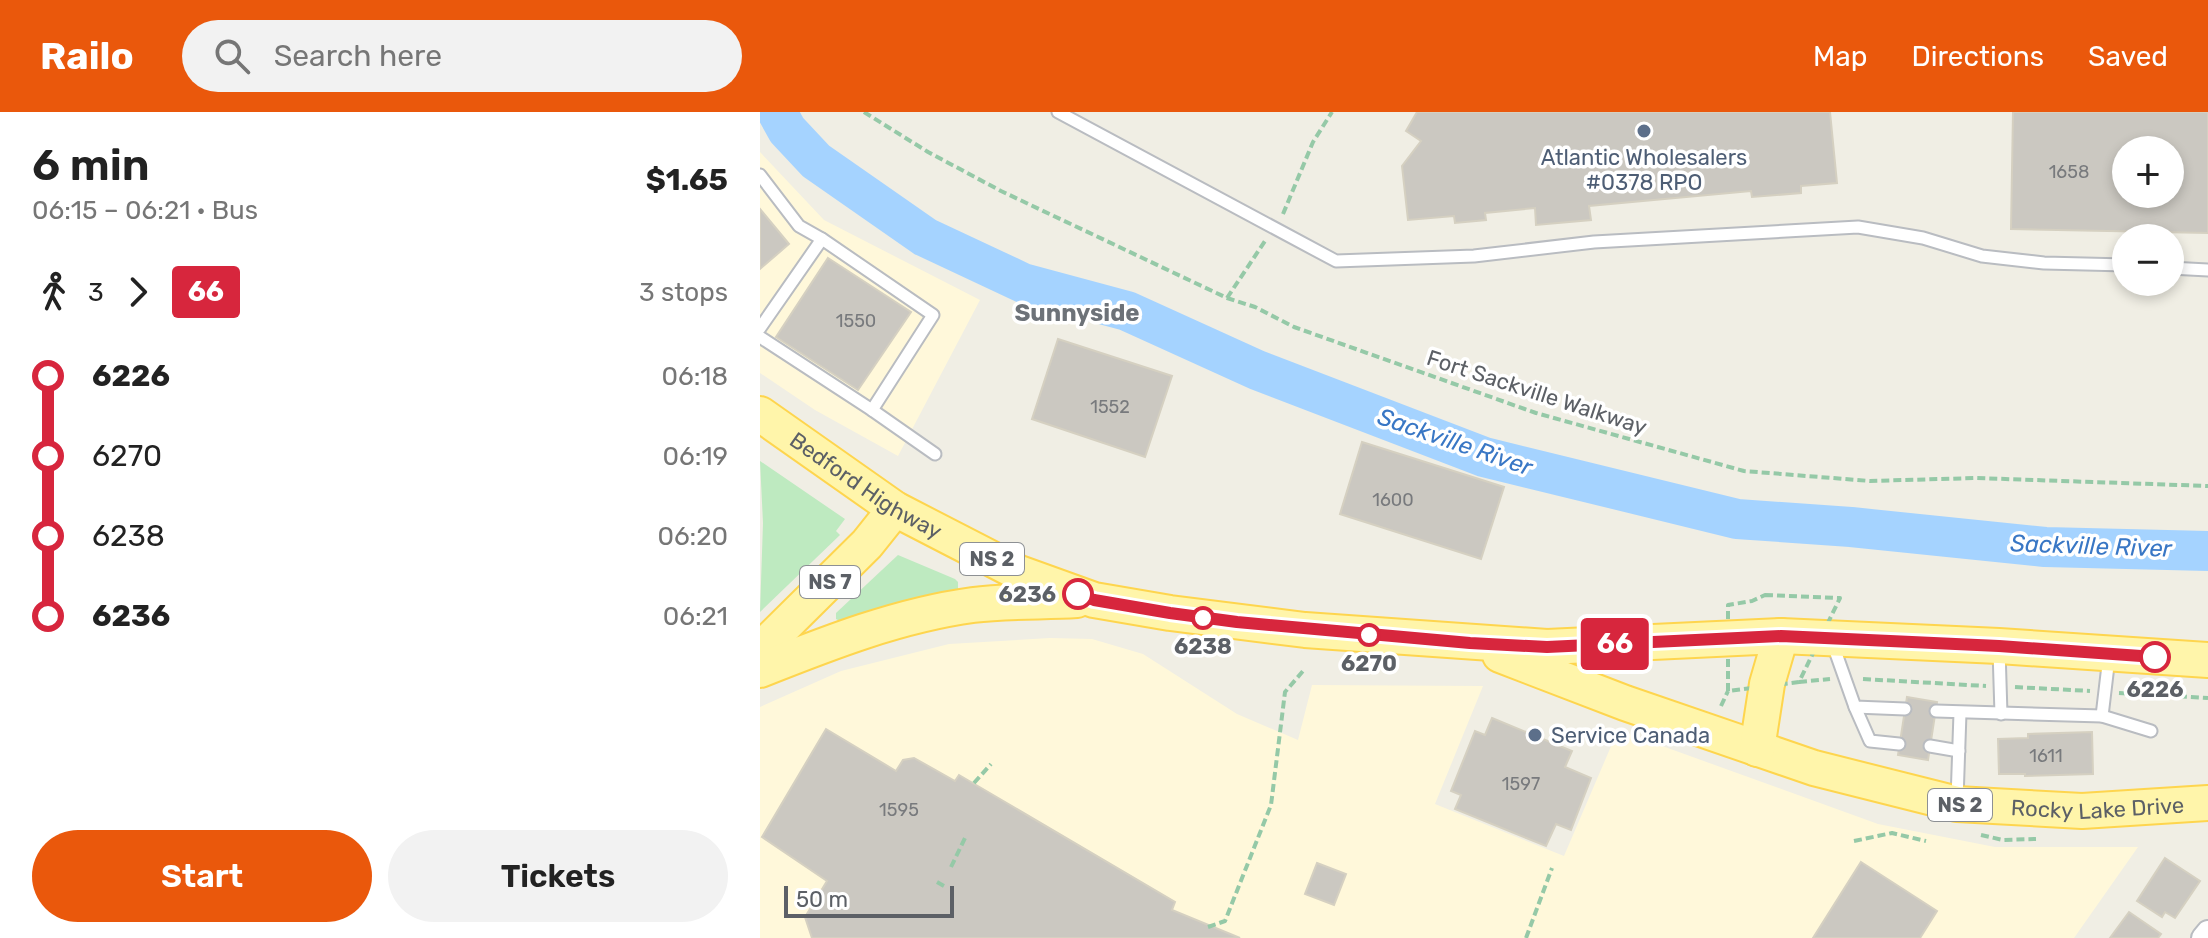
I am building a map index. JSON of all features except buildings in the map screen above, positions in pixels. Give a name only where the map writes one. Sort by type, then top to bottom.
[{"type":"main road","name":"Bedford Highway","points":[[760,414],[895,509],[1019,573],[1094,600],[1249,624],[1470,643],[1547,647],[1781,636],[2208,660]]},
{"type":"main road","name":"NS 7","points":[[760,650],[867,544],[895,509]]},
{"type":"main road","points":[[760,670],[866,631],[958,607],[1094,600]]},
{"type":"main road","points":[[1757,749],[1767,684],[1781,636]]},
{"type":"main road","name":"Rocky Lake Drive","points":[[1470,643],[1625,703],[1757,749],[1828,772],[1957,804],[2082,811],[2208,803]]},
{"type":"street","points":[[2203,938],[2208,932]]},
{"type":"lane","points":[[1058,112],[1336,261],[1474,256],[1594,242],[1858,227],[1923,238],[1982,256],[2044,263],[2112,265]]},
{"type":"lane","points":[[760,175],[799,226],[933,315],[872,410]]},
{"type":"lane","points":[[760,328],[822,239]]},
{"type":"lane","points":[[2184,269],[2208,270]]},
{"type":"lane","points":[[760,337],[935,454]]},
{"type":"lane","points":[[1831,638],[1870,741],[1899,744]]},
{"type":"lane","points":[[1999,646],[2001,714]]},
{"type":"lane","points":[[2102,716],[2109,654]]},
{"type":"lane","points":[[1855,707],[1905,709]]},
{"type":"lane","points":[[1936,711],[2102,716],[2151,731]]},
{"type":"lane","points":[[1957,804],[1960,713]]},
{"type":"lane","points":[[1930,746],[1959,751]]},
{"type":"path","name":"Fort Sackville Walkway","points":[[864,112],[928,152],[1001,191],[1294,327],[1536,413],[1744,471],[1870,481],[1976,478],[2208,486]]},
{"type":"path","points":[[1227,298],[1284,212],[1313,142],[1332,112]]},
{"type":"path","points":[[1208,927],[1225,921],[1271,805],[1285,692],[1303,671]]},
{"type":"path","points":[[974,783],[991,764]]},
{"type":"path","points":[[1854,841],[1892,833],[1926,841]]},
{"type":"path","points":[[951,867],[966,836]]},
{"type":"path","points":[[1526,938],[1552,868]]},
{"type":"path","points":[[937,882],[944,886]]},
{"type":"shaded area","points":[[760,152],[824,220],[980,300],[898,456],[815,410],[760,373]]},
{"type":"shaded area","points":[[1050,638],[1092,639],[1143,654],[1237,714],[1298,740],[1312,685],[1483,686],[1435,804],[1564,856],[1618,730],[1878,824],[1995,847],[2138,847],[2074,938],[760,938],[760,707],[841,671],[949,644]]},
{"type":"green space","points":[[760,461],[845,519],[836,531],[840,535],[760,612],[763,523]]},
{"type":"green space","points":[[898,555],[955,579],[958,590],[842,622],[836,619],[836,613]]},
{"type":"waterway","name":"Sackville River","points":[[777,112],[787,130],[816,161],[925,237],[1023,283],[1127,311],[1257,370],[1484,457],[1737,519],[2045,547],[2208,551]]},
{"type":"bus line","name":"66","points":[[1078,594],[1094,600],[1237,622],[1470,643],[1547,647],[1781,636],[2155,657]]},
{"type":"place","name":"Atlantic Wholesalers #0378 RPO","points":[[1644,131]]},
{"type":"place","name":"6236","points":[[1078,594]]},
{"type":"place","name":"6238","points":[[1203,618]]},
{"type":"place","name":"6270","points":[[1369,635]]},
{"type":"place","name":"6226","points":[[2155,657]]},
{"type":"place","name":"Service Canada","points":[[1535,735]]},
{"type":"district","name":"Sunnyside","points":[[1077,313]]}]
